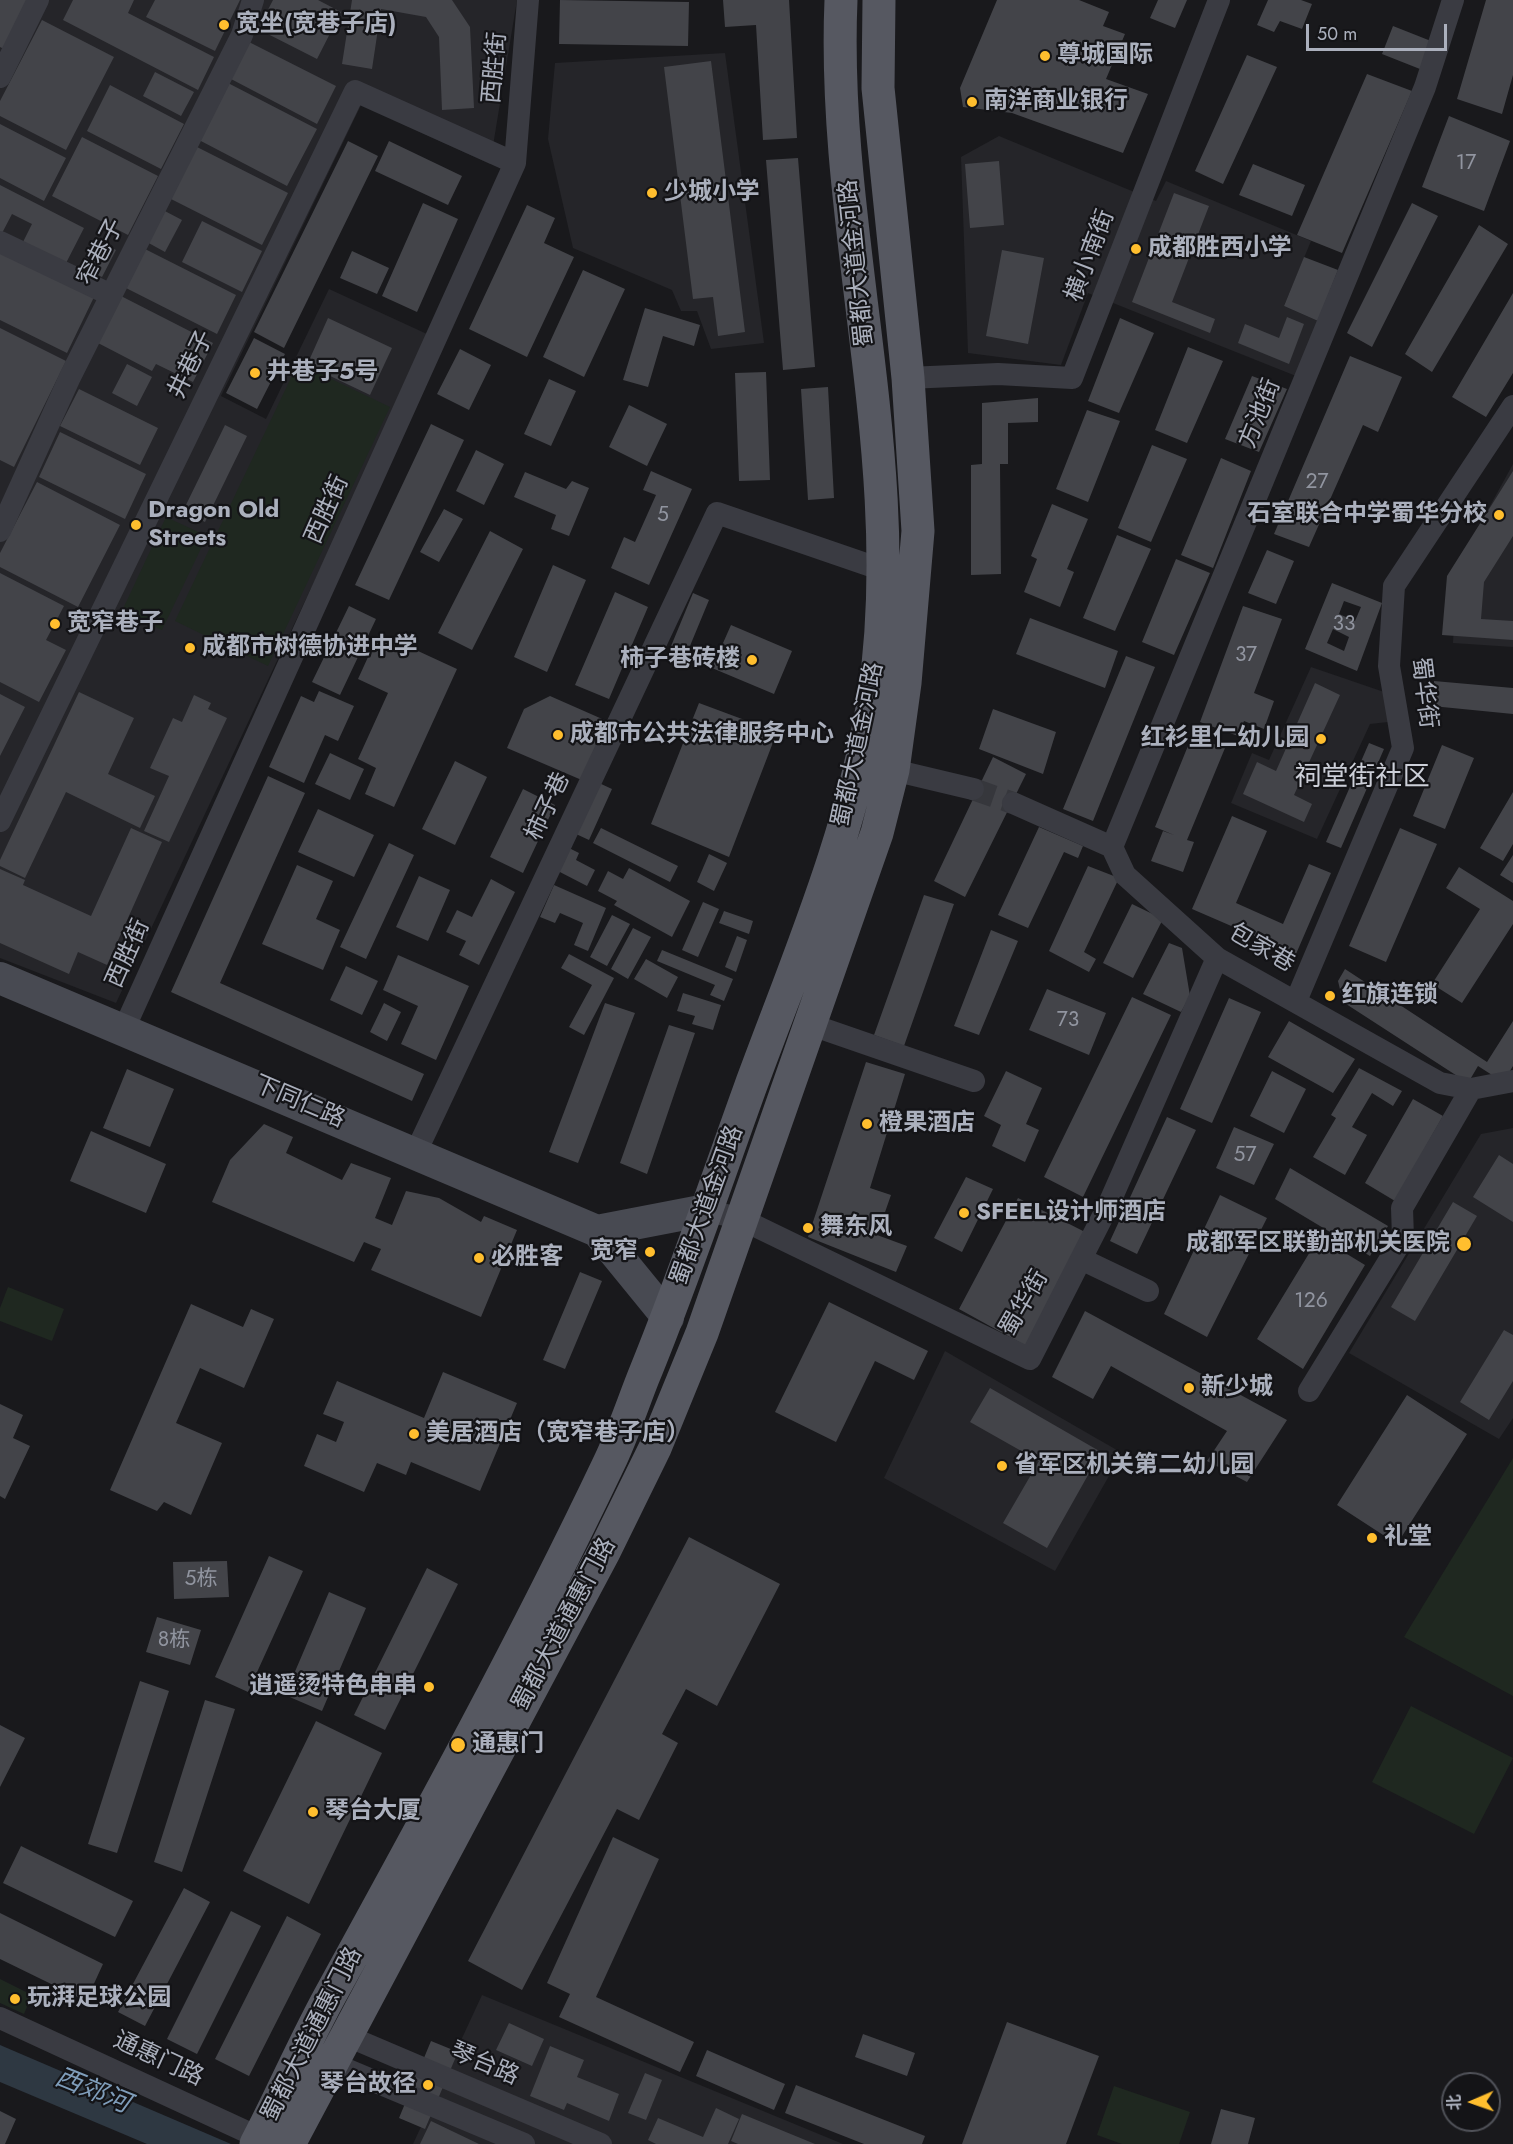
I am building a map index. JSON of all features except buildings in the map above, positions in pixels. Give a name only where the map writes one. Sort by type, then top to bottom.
[{"type":"main road","name":"蜀都大道金河路","points":[[668,1318],[801,953],[842,833],[874,696],[883,601],[878,458],[840,75],[841,0]]},
{"type":"main road","name":"蜀都大道金河路","points":[[741,1219],[809,1024],[856,899],[893,770],[908,660],[918,531],[908,378],[878,88],[879,0]]},
{"type":"main road","points":[[702,1333],[706,1210]]},
{"type":"main road","name":"蜀都大道通惠门路","points":[[268,2142],[338,2049],[604,1552],[655,1448],[702,1333],[741,1219]]},
{"type":"main road","name":"蜀都大道通惠门路","points":[[268,2142],[332,1992],[414,1841],[611,1458],[668,1318]]},
{"type":"street","points":[[0,77],[38,0]]},
{"type":"street","name":"窄巷子","points":[[0,531],[111,295],[242,35],[253,0]]},
{"type":"street","name":"西胜街","points":[[124,1029],[515,163],[528,0]]},
{"type":"street","name":"横小南街","points":[[908,378],[998,374],[1072,378],[1219,0]]},
{"type":"street","name":"方池街","points":[[1112,847],[1425,87],[1453,0]]},
{"type":"street","name":"井巷子","points":[[0,821],[355,91],[515,163]]},
{"type":"street","points":[[0,242],[111,295]]},
{"type":"street","name":"蜀华街","points":[[1296,1001],[1403,748],[1389,666],[1394,586],[1513,406]]},
{"type":"street","name":"柿子巷","points":[[416,1152],[717,513],[883,570]]},
{"type":"street","points":[[893,770],[973,789]]},
{"type":"street","points":[[1013,803],[1112,847]]},
{"type":"street","name":"包家巷","points":[[1112,847],[1125,875],[1217,958],[1440,1083],[1471,1089],[1513,1081]]},
{"type":"street","name":"蜀华街","points":[[706,1210],[741,1219],[1030,1359],[1108,1206],[1217,958]]},
{"type":"street","name":"下同仁路","points":[[0,978],[416,1152],[597,1231],[668,1318]]},
{"type":"street","points":[[809,1024],[974,1081]]},
{"type":"street","points":[[1309,1391],[1403,1238],[1402,1208],[1471,1089]]},
{"type":"street","points":[[597,1231],[706,1210]]},
{"type":"street","points":[[1081,1258],[1148,1291]]},
{"type":"street","name":"通惠门路","points":[[0,2018],[268,2142]]},
{"type":"street","points":[[338,2049],[524,2144]]},
{"type":"street","name":"琴台路","points":[[338,2049],[602,2144]]},
{"type":"shaded area","name":"宽窄巷子","points":[[0,0],[517,0],[490,164],[361,105],[221,396],[266,419],[329,289],[427,334],[378,446],[116,1003],[0,958]]},
{"type":"shaded area","name":"少城小学","points":[[725,53],[764,343],[711,349],[697,311],[681,311],[672,290],[573,248],[548,139],[555,63]]},
{"type":"shaded area","name":"成都胜西小学","points":[[999,136],[1156,201],[1166,181],[1311,241],[1284,306],[1318,321],[1296,376],[1088,293],[1061,365],[968,353],[961,157]]},
{"type":"shaded area","points":[[298,363],[390,407],[268,666],[175,621]]},
{"type":"shaded area","name":"石室联合中学蜀华分校","points":[[1513,464],[1513,647],[1453,643],[1457,566]]},
{"type":"shaded area","points":[[166,517],[207,536],[162,630],[122,611]]},
{"type":"shaded area","name":"红衫里仁幼儿园","points":[[1311,667],[1387,693],[1388,722],[1370,724],[1317,839],[1231,803],[1252,753],[1269,760]]},
{"type":"shaded area","name":"成都军区联勤部机关医院","points":[[1513,1128],[1513,1418],[1499,1439],[1349,1353],[1481,1134]]},
{"type":"shaded area","points":[[8,1287],[64,1309],[52,1341],[0,1321],[0,1308]]},
{"type":"shaded area","name":"省军区机关第二幼儿园","points":[[945,1351],[1122,1453],[1055,1571],[884,1478]]},
{"type":"shaded area","points":[[1513,1458],[1513,1696],[1404,1637]]},
{"type":"shaded area","points":[[1411,1706],[1513,1758],[1474,1834],[1372,1782]]},
{"type":"shaded area","name":"玩湃足球公园","points":[[0,1979],[32,1995],[24,2014],[0,2003]]},
{"type":"shaded area","points":[[482,1995],[843,2144],[413,2144]]},
{"type":"shaded area","points":[[1114,2086],[1190,2112],[1179,2144],[1122,2144],[1097,2135]]},
{"type":"water","name":"西郊河","points":[[0,2045],[231,2144],[147,2144],[0,2082]]},
{"type":"tunnel","points":[[973,789],[1013,803]]},
{"type":"place","name":"宽坐(宽巷子店)","points":[[224,25]]},
{"type":"place","name":"尊城国际","points":[[1045,56]]},
{"type":"place","name":"南洋商业银行","points":[[972,102]]},
{"type":"place","name":"少城小学","points":[[652,193]]},
{"type":"place","name":"成都胜西小学","points":[[1136,249]]},
{"type":"place","name":"井巷子5号","points":[[255,373]]},
{"type":"place","name":"石室联合中学蜀华分校","points":[[1499,515]]},
{"type":"place","name":"Dragon Old Streets","points":[[136,525]]},
{"type":"place","name":"宽窄巷子","points":[[55,624]]},
{"type":"place","name":"成都市树德协进中学","points":[[190,648]]},
{"type":"place","name":"柿子巷砖楼","points":[[752,660]]},
{"type":"place","name":"成都市公共法律服务中心","points":[[558,735]]},
{"type":"place","name":"红衫里仁幼儿园","points":[[1321,739]]},
{"type":"place","name":"红旗连锁","points":[[1330,996]]},
{"type":"place","name":"橙果酒店","points":[[867,1124]]},
{"type":"place","name":"SFEEL设计师酒店","points":[[964,1213]]},
{"type":"place","name":"舞东风","points":[[808,1228]]},
{"type":"place","name":"成都军区联勤部机关医院","points":[[1464,1244]]},
{"type":"place","name":"宽窄","points":[[650,1252]]},
{"type":"place","name":"必胜客","points":[[479,1258]]},
{"type":"place","name":"新少城","points":[[1189,1388]]},
{"type":"place","name":"美居酒店（宽窄巷子店）","points":[[414,1434]]},
{"type":"place","name":"省军区机关第二幼儿园","points":[[1002,1466]]},
{"type":"place","name":"礼堂","points":[[1372,1538]]},
{"type":"place","name":"逍遥烫特色串串","points":[[429,1687]]},
{"type":"place","name":"通惠门","points":[[458,1745]]},
{"type":"place","name":"琴台大厦","points":[[313,1812]]},
{"type":"place","name":"玩湃足球公园","points":[[15,1999]]},
{"type":"place","name":"琴台故径","points":[[428,2085]]},
{"type":"district","name":"祠堂街社区","points":[[1362,778]]}]
